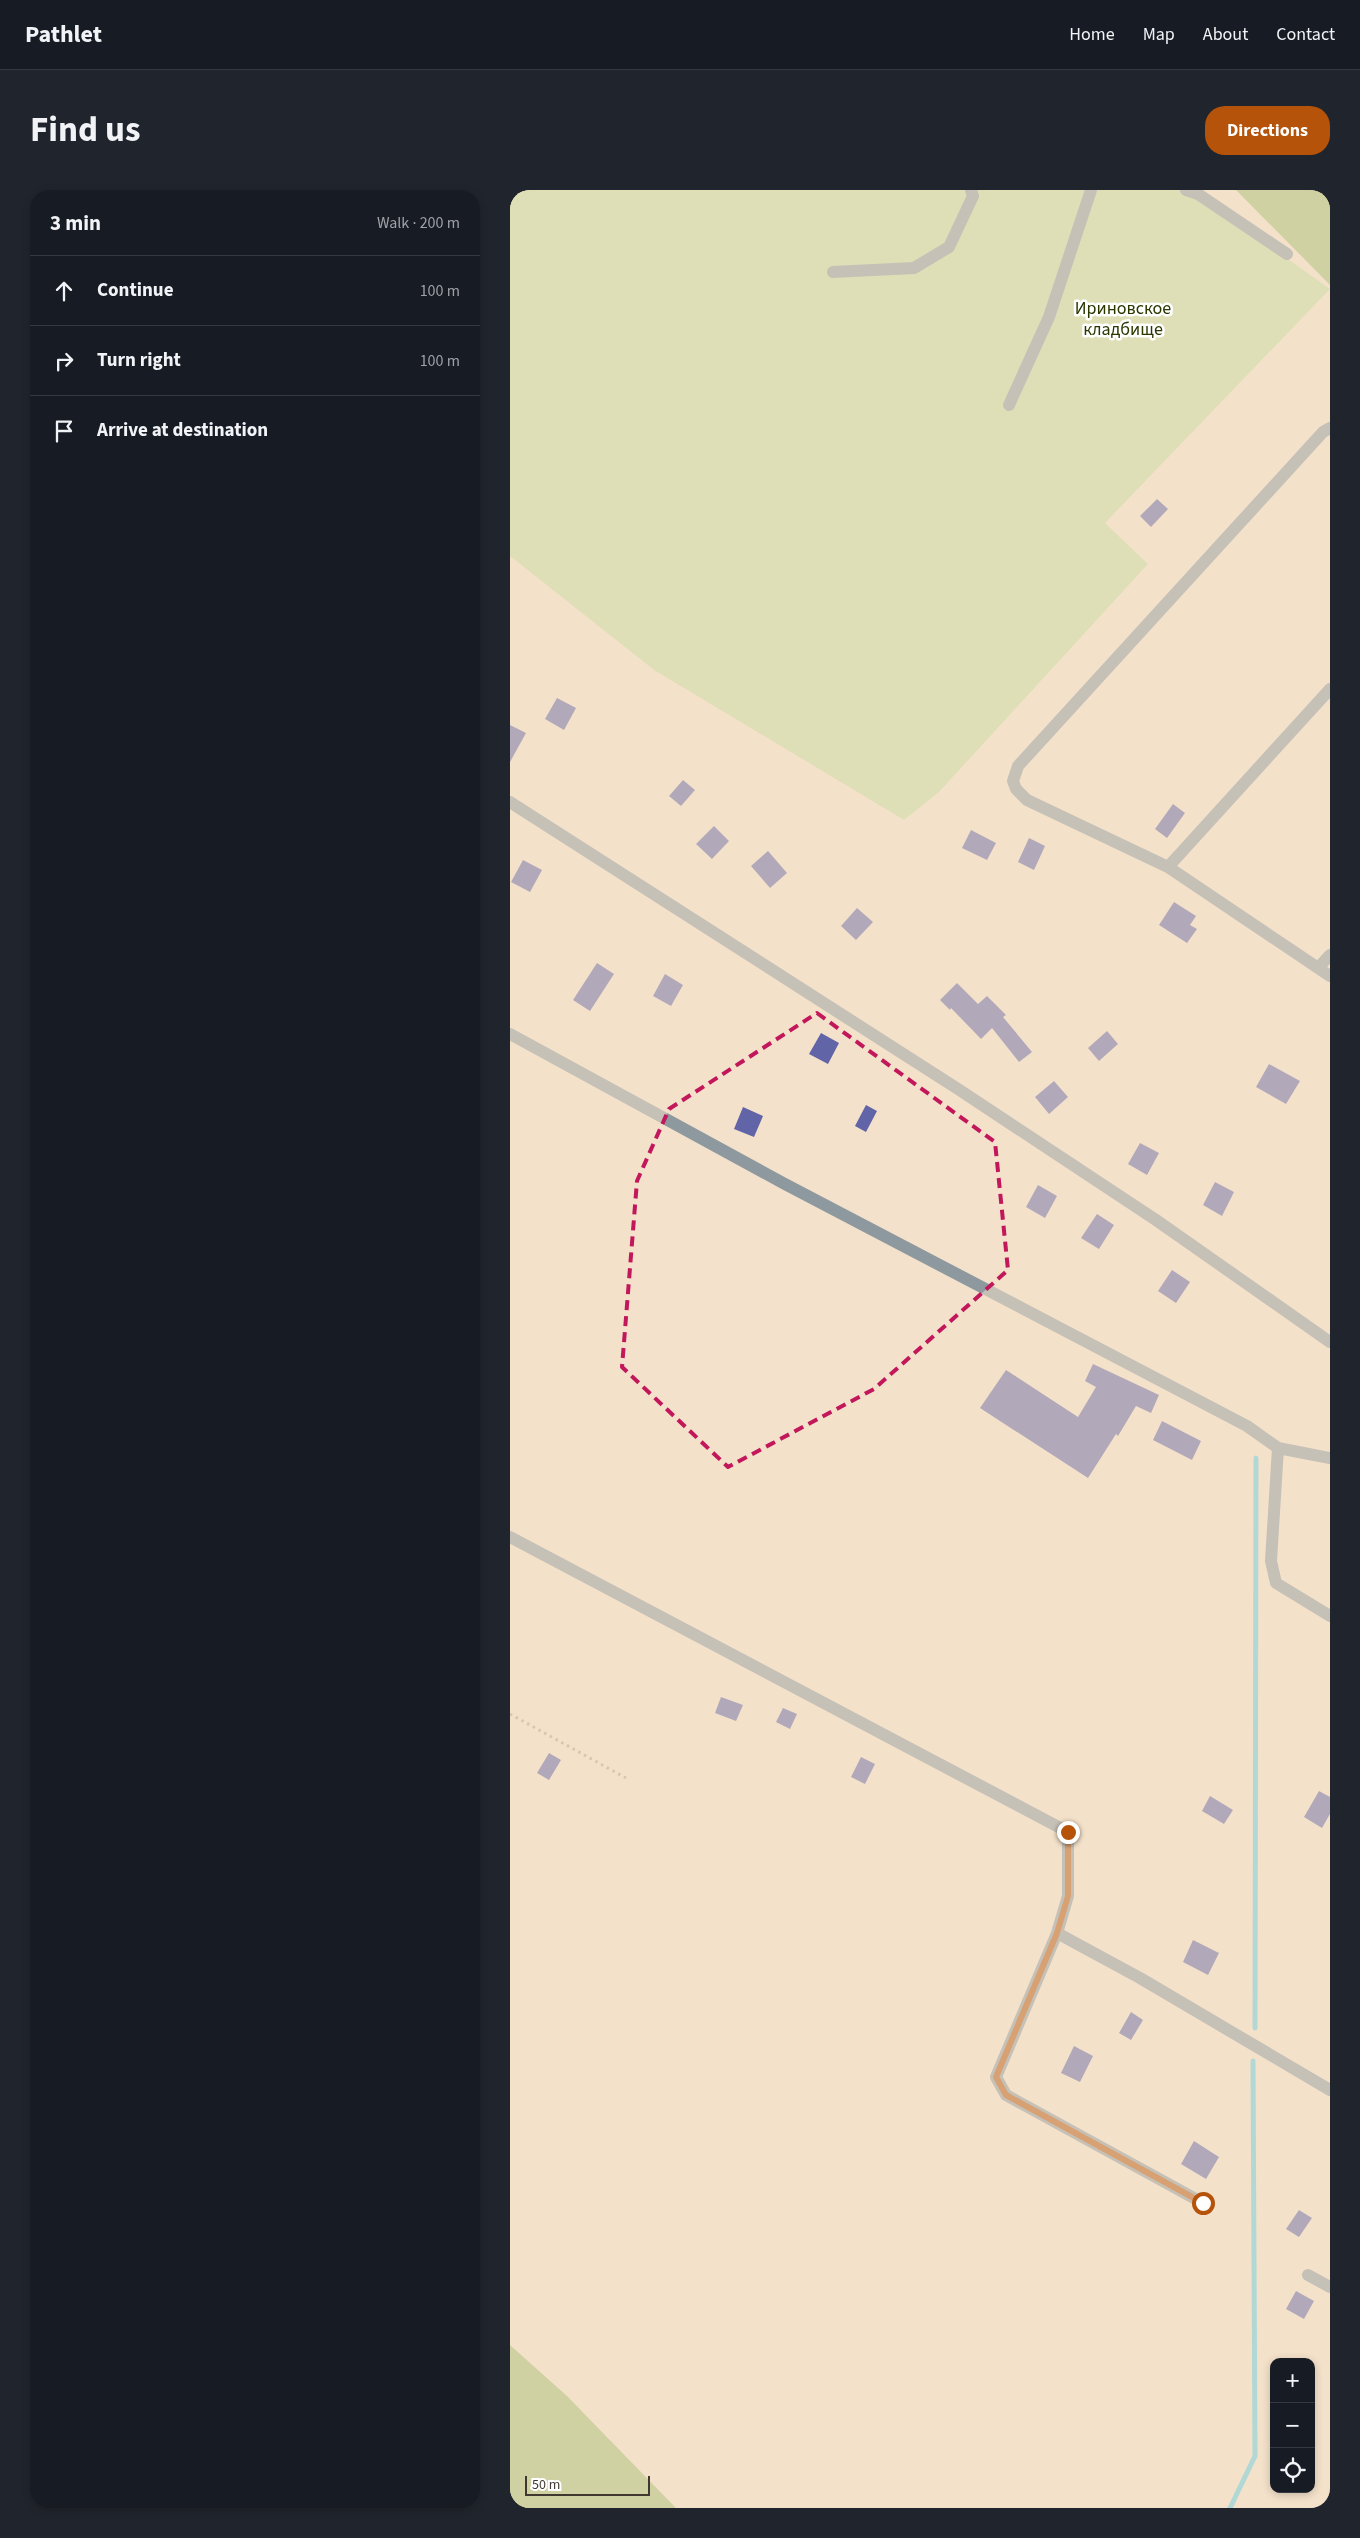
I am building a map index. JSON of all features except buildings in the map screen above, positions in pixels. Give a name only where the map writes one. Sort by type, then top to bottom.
[{"type":"street","points":[[833,272],[914,268],[949,247],[973,196],[971,190]]},
{"type":"street","points":[[1009,405],[1049,317],[1091,190]]},
{"type":"street","points":[[1186,190],[1198,194],[1287,254]]},
{"type":"street","points":[[1330,428],[1322,432],[1018,766],[1013,781],[1016,789],[1027,800],[1168,867],[1330,976]]},
{"type":"street","points":[[1168,867],[1330,689]]},
{"type":"street","points":[[510,802],[958,1089],[1156,1220],[1330,1342]]},
{"type":"street","points":[[1318,968],[1330,955]]},
{"type":"street","points":[[510,1034],[783,1183],[1247,1426],[1278,1448],[1321,1458],[1330,1458]]},
{"type":"street","points":[[1278,1448],[1271,1561],[1276,1584],[1330,1616]]},
{"type":"street","points":[[510,1538],[1068,1832],[1068,1896],[1057,1933],[996,2077],[1006,2095],[1203,2203]]},
{"type":"street","points":[[1057,1933],[1140,1978],[1330,2090]]},
{"type":"street","points":[[1308,2275],[1330,2287]]},
{"type":"path","points":[[510,1714],[626,1778]]},
{"type":"highlighted area","points":[[817,1013],[995,1142],[1008,1270],[874,1389],[728,1467],[622,1367],[637,1181],[669,1109]]},
{"type":"green space","name":"Ириновское кладбище","points":[[510,190],[1191,190],[1330,289],[1105,523],[1148,564],[939,792],[904,820],[654,670],[510,556]]},
{"type":"green space","points":[[1236,190],[1330,190],[1330,285]]},
{"type":"green space","points":[[510,2345],[567,2396],[676,2508],[510,2508]]},
{"type":"waterway","points":[[1255,2028],[1256,1458]]},
{"type":"waterway","points":[[1230,2508],[1255,2456],[1253,2061]]},
{"type":"route","points":[[1068,1832],[1068,1896],[1057,1933],[996,2077],[1006,2095],[1203,2203]]}]
